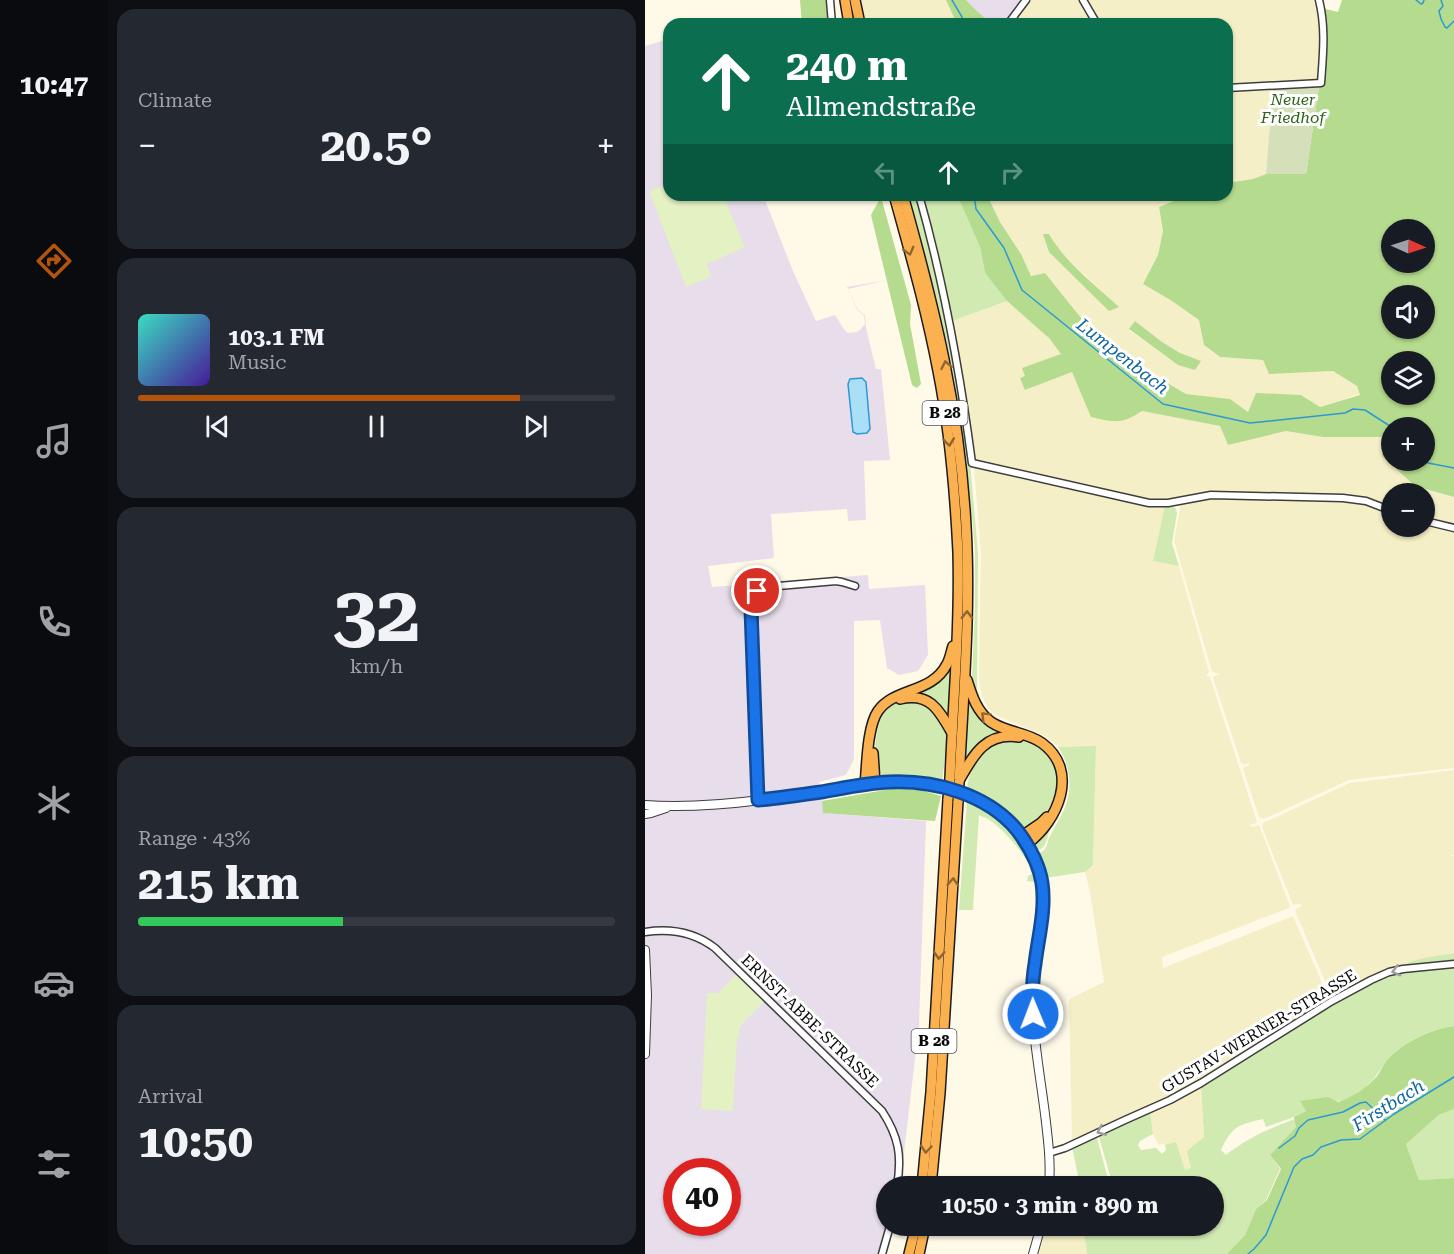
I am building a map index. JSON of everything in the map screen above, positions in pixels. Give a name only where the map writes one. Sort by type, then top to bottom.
[{"type":"highway","points":[[845,0],[848,18]]},
{"type":"highway","points":[[855,0],[858,18]]},
{"type":"highway","name":"B 28","points":[[896,201],[938,369],[952,465],[958,571],[952,733],[956,781]]},
{"type":"highway","name":"B 28","points":[[905,201],[941,338],[958,436],[965,507],[967,564],[965,674],[923,1176]]},
{"type":"highway","points":[[865,785],[871,729],[879,710],[890,700],[927,684],[938,676],[947,664],[957,636]]},
{"type":"highway","points":[[965,674],[977,708],[984,716],[1000,727],[1043,744],[1056,758],[1060,767],[1063,785],[1059,803],[1046,827],[1024,840]]},
{"type":"highway","points":[[875,783],[873,756],[875,729],[879,716],[889,705],[900,699],[923,699],[939,709],[952,733]]},
{"type":"highway","points":[[956,781],[974,754],[990,741],[1017,736],[1034,741],[1041,746],[1053,759],[1057,768],[1060,777],[1059,794],[1047,816],[1024,840]]},
{"type":"highway","name":"B 28","points":[[932,1176],[939,1102],[953,800]]},
{"type":"highway","points":[[909,1254],[913,1236]]},
{"type":"highway","points":[[919,1254],[923,1236]]},
{"type":"street","points":[[830,0],[832,18]]},
{"type":"street","points":[[1012,18],[1026,0]]},
{"type":"street","points":[[1083,0],[1094,18]]},
{"type":"street","points":[[1233,88],[1321,83],[1324,40],[1319,0]]},
{"type":"street","points":[[921,201],[950,322],[972,463],[1149,503],[1168,503],[1211,495],[1343,498],[1366,501],[1381,507]]},
{"type":"street","points":[[1435,524],[1454,528]]},
{"type":"street","points":[[758,800],[752,601],[757,591],[767,587],[836,581],[855,586]]},
{"type":"street","points":[[645,805],[674,807],[758,800],[875,783],[900,782],[921,783],[965,794],[992,808],[1007,820],[1033,854],[1043,897],[1032,997],[1049,1153],[1049,1176]]},
{"type":"street","points":[[647,815],[674,807]]},
{"type":"street","name":"ERNST-ABBE-STRASSE","points":[[645,932],[664,930],[684,932],[702,939],[715,948],[882,1111],[897,1140],[900,1163],[898,1176]]},
{"type":"street","points":[[645,950],[647,995],[645,1054]]},
{"type":"street","name":"GUSTAV-WERNER-STRASSE","points":[[1049,1153],[1170,1100],[1332,1001],[1371,980],[1396,970],[1454,964]]},
{"type":"street","points":[[882,1254],[887,1236]]},
{"type":"street","points":[[1033,1254],[1038,1236]]},
{"type":"shaded area","points":[[861,0],[946,0],[954,18],[865,18]]},
{"type":"shaded area","points":[[966,0],[1023,0],[1010,18],[985,18]]},
{"type":"shaded area","points":[[1023,0],[1319,0],[1322,14],[1321,83],[1273,87],[1266,174],[1233,182],[1233,18],[1010,18]]},
{"type":"shaded area","points":[[663,41],[663,201],[765,201],[816,321],[835,315],[848,333],[857,332],[865,324],[864,316],[857,309],[847,287],[887,280],[848,289],[857,308],[865,316],[876,369],[881,369],[890,460],[864,461],[866,520],[848,521],[847,509],[771,514],[774,558],[708,566],[712,587],[868,575],[869,589],[925,585],[928,655],[918,671],[899,675],[887,668],[880,620],[854,621],[854,759],[846,775],[819,782],[824,813],[926,821],[919,1025],[901,1176],[876,1176],[876,1236],[892,1236],[887,1254],[645,1254],[645,46]]},
{"type":"shaded area","points":[[990,201],[1174,201],[1159,207],[1163,231],[1158,255],[1143,284],[1200,320],[1204,345],[1219,357],[1263,360],[1269,374],[1333,371],[1357,386],[1360,394],[1320,407],[1301,395],[1248,412],[1230,399],[1186,394],[1120,355],[1081,318],[1045,273],[1031,276],[1021,254],[1000,222]],"holes":[[[1043,234],[1049,234],[1056,247],[1118,307],[1109,310]],[[1135,321],[1180,353],[1200,361],[1178,365],[1129,330]]]},
{"type":"shaded area","points":[[1007,301],[1050,339],[1062,354],[1025,376],[1026,390],[1072,372],[1131,418],[1142,411],[1220,426],[1228,445],[1286,431],[1323,437],[1381,437],[1381,471],[1398,471],[1412,483],[1381,483],[1381,504],[1366,499],[1227,493],[1177,500],[1149,501],[982,464],[973,456],[952,321]]},
{"type":"shaded area","points":[[977,466],[1165,505],[1153,561],[1179,566],[1209,672],[1206,676],[1210,677],[1257,822],[1251,827],[1259,825],[1290,906],[1162,957],[1163,968],[1293,916],[1329,999],[1328,1002],[1177,1095],[1072,1143],[1069,999],[1104,982],[1085,872],[1093,864],[1096,746],[1058,747],[1047,737],[997,716],[988,708],[982,697],[979,680],[981,554],[974,469]]},
{"type":"shaded area","points":[[1435,492],[1454,497],[1454,525],[1435,521]]},
{"type":"shaded area","points":[[1203,497],[1355,501],[1381,509],[1381,537],[1435,537],[1435,526],[1454,531],[1454,768],[1349,780],[1264,819],[1259,817],[1243,769],[1249,763],[1243,765],[1241,763],[1213,678],[1220,674],[1212,672],[1174,541],[1181,502]]},
{"type":"shaded area","points":[[1454,770],[1454,855],[1449,856],[1454,856],[1454,953],[1416,960],[1334,997],[1331,995],[1295,911],[1302,906],[1293,905],[1262,827],[1263,823],[1350,783]]},
{"type":"shaded area","points":[[1201,1086],[1204,1137],[1192,1168],[1185,1171],[1176,1143],[1159,1145],[1153,1134],[1150,1111]]},
{"type":"shaded area","points":[[1043,1236],[1084,1236],[1087,1254],[1037,1254]]},
{"type":"green space","points":[[800,0],[826,0],[828,18],[802,18]]},
{"type":"green space","points":[[946,0],[966,0],[985,18],[954,18]]},
{"type":"green space","points":[[1342,0],[1454,0],[1454,497],[1435,492],[1435,483],[1412,483],[1398,471],[1435,471],[1435,417],[1381,417],[1381,437],[1323,437],[1286,431],[1228,445],[1220,426],[1142,411],[1129,419],[1117,421],[1091,417],[1072,372],[1025,390],[1020,378],[1025,376],[1022,368],[1061,354],[1050,339],[1007,301],[985,273],[980,247],[960,201],[990,201],[1000,222],[1021,254],[1031,276],[1045,273],[1081,318],[1120,355],[1186,394],[1230,399],[1248,412],[1256,393],[1301,395],[1320,407],[1360,395],[1357,386],[1333,371],[1269,374],[1263,360],[1220,357],[1204,345],[1199,320],[1143,284],[1158,255],[1163,231],[1159,207],[1174,201],[1233,201],[1233,182],[1266,174],[1306,174],[1321,83],[1321,8],[1338,12]]},
{"type":"green space","name":"Neuer Friedhof","points":[[1319,86],[1306,174],[1266,174],[1273,87]]},
{"type":"green space","points":[[663,185],[663,201],[726,201],[745,247],[707,264],[711,277],[686,287],[649,191]]},
{"type":"green space","points":[[879,201],[882,201],[911,305],[910,324],[921,384],[917,388],[912,385],[871,215]]},
{"type":"green space","points":[[911,201],[918,201],[948,322],[970,462],[978,553],[977,691],[984,706],[995,718],[1035,733],[1050,742],[1060,756],[1066,772],[1066,790],[1062,806],[1044,846],[1036,850],[1039,838],[1055,816],[1060,804],[1057,757],[988,716],[974,691],[972,679],[975,607],[973,525],[961,423],[949,352]]},
{"type":"green space","points":[[923,201],[960,201],[980,247],[985,273],[1007,301],[952,321],[934,239]]},
{"type":"green space","points":[[1043,234],[1049,234],[1072,264],[1119,307],[1109,311],[1049,252]]},
{"type":"green space","points":[[1135,321],[1180,353],[1201,361],[1195,370],[1178,365],[1129,329]]},
{"type":"green space","points":[[1165,505],[1171,505],[1177,513],[1172,543],[1179,566],[1153,561]]},
{"type":"green space","points":[[954,655],[951,722],[913,693]]},
{"type":"green space","points":[[968,692],[975,709],[1005,732],[964,769]]},
{"type":"green space","points":[[906,700],[930,705],[946,727],[942,783],[922,779],[885,778],[880,773],[875,746],[882,717],[895,704]]},
{"type":"green space","points":[[1017,738],[1038,746],[1045,753],[1052,761],[1058,780],[1054,802],[1048,813],[1043,819],[1027,828],[1022,827],[995,804],[967,789],[971,764],[991,743]]},
{"type":"green space","points":[[1096,746],[1093,865],[1085,872],[1045,878],[1038,853],[1044,851],[1064,810],[1069,794],[1068,770],[1058,747]]},
{"type":"green space","points":[[891,789],[921,790],[941,796],[935,821],[823,813],[822,801]]},
{"type":"green space","points":[[967,801],[987,810],[1009,829],[1031,861],[1035,882],[1027,881],[1028,876],[1032,874],[1031,868],[1015,844],[987,818],[979,815],[973,910],[959,910]]},
{"type":"green space","points":[[1454,953],[1454,962],[1399,968],[1417,960]]},
{"type":"green space","points":[[1454,966],[1454,1026],[1435,1030],[1400,1048],[1369,1084],[1353,1096],[1335,1102],[1301,1102],[1306,1111],[1294,1117],[1266,1127],[1263,1119],[1247,1123],[1233,1131],[1221,1150],[1226,1155],[1259,1134],[1295,1119],[1296,1127],[1270,1155],[1280,1169],[1266,1200],[1256,1209],[1245,1235],[1227,1254],[1087,1254],[1084,1236],[1224,1236],[1224,1176],[1110,1176],[1099,1134],[1150,1111],[1153,1134],[1140,1141],[1138,1145],[1141,1150],[1156,1148],[1162,1154],[1166,1150],[1165,1145],[1176,1142],[1185,1170],[1191,1168],[1187,1151],[1204,1137],[1201,1086],[1333,1003],[1372,982],[1396,973]]},
{"type":"green space","points":[[737,974],[765,1001],[740,1026],[737,1039],[733,1111],[701,1109],[707,993],[718,993]]},
{"type":"green space","points":[[1454,1026],[1454,1109],[1439,1115],[1406,1144],[1419,1180],[1454,1178],[1454,1254],[1227,1254],[1245,1235],[1256,1209],[1267,1200],[1281,1169],[1270,1155],[1296,1127],[1294,1117],[1306,1111],[1300,1101],[1328,1097],[1338,1102],[1349,1097],[1373,1081],[1387,1060],[1401,1047],[1436,1030]]},
{"type":"green space","points":[[1454,1109],[1454,1178],[1419,1180],[1406,1144],[1439,1115]]},
{"type":"green space","points":[[1094,1136],[1097,1138],[1107,1176],[1078,1176],[1072,1146]]},
{"type":"water","points":[[862,378],[866,382],[870,429],[867,433],[857,434],[853,432],[848,384],[850,379]]},
{"type":"waterway","name":"Lumpenbach","points":[[952,0],[962,18]]},
{"type":"waterway","points":[[1416,0],[1421,4],[1424,0]]},
{"type":"waterway","points":[[1441,0],[1443,6],[1439,11],[1445,27],[1447,28],[1454,21]]},
{"type":"waterway","name":"Lumpenbach","points":[[975,201],[976,209],[1004,248],[1022,290],[1163,404],[1250,423],[1345,413],[1353,409],[1365,410],[1381,420]]},
{"type":"waterway","name":"Lumpenbach","points":[[1435,464],[1454,468]]},
{"type":"waterway","name":"Firstbach","points":[[1248,1254],[1266,1235],[1294,1167],[1302,1159],[1313,1155],[1321,1147],[1341,1140],[1360,1139],[1394,1114],[1454,1077]]},
{"type":"waterway","points":[[1279,1148],[1295,1136],[1299,1128],[1308,1120],[1343,1112],[1360,1103],[1366,1102],[1385,1120]]},
{"type":"route","points":[[757,591],[751,609],[758,800],[875,783],[911,782],[971,796],[1002,815],[1022,836],[1033,854],[1042,884],[1042,915],[1032,986],[1033,1014]]}]
